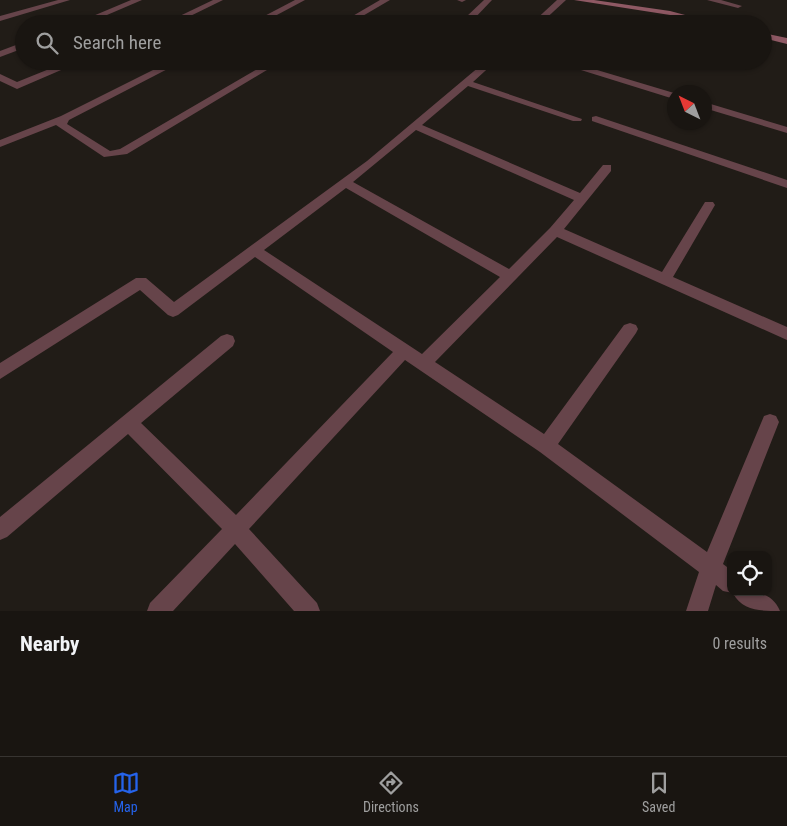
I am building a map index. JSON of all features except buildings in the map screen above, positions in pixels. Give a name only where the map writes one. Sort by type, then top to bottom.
[{"type":"street","points":[[8,26],[1,19],[66,0]]},
{"type":"street","points":[[100,15],[138,0]]},
{"type":"street","points":[[271,15],[301,0]]},
{"type":"street","points":[[359,15],[386,0]]},
{"type":"street","points":[[473,15],[488,0]]},
{"type":"street","points":[[548,15],[562,0]]},
{"type":"street","points":[[578,0],[678,15]]},
{"type":"street","points":[[711,0],[738,6]]},
{"type":"street","points":[[185,15],[212,1]]},
{"type":"street","points":[[772,37],[787,41]]},
{"type":"street","points":[[0,54],[15,48]]},
{"type":"street","points":[[0,93],[56,70]]},
{"type":"street","points":[[0,144],[65,118],[161,70]]},
{"type":"street","points":[[65,118],[61,125],[108,155],[116,154],[123,152],[261,70]]},
{"type":"street","points":[[0,372],[141,282],[173,311],[344,182],[482,70]]},
{"type":"street","points":[[586,70],[667,94]]},
{"type":"street","points":[[0,77],[17,86]]},
{"type":"street","points":[[467,83],[577,119]]},
{"type":"street","points":[[712,107],[787,130]]},
{"type":"street","points":[[596,119],[787,184]]},
{"type":"street","points":[[414,126],[581,198]]},
{"type":"street","points":[[422,364],[556,231],[607,168]]},
{"type":"street","points":[[344,182],[510,276]]},
{"type":"street","points":[[664,281],[709,205]]},
{"type":"street","points":[[556,231],[664,281],[787,334]]},
{"type":"street","points":[[254,250],[403,352],[546,446],[727,579]]},
{"type":"street","points":[[546,446],[630,329]]},
{"type":"street","points":[[0,530],[227,341]]},
{"type":"street","points":[[158,611],[403,352]]},
{"type":"street","points":[[697,611],[711,568],[770,422]]},
{"type":"street","points":[[129,423],[236,528],[308,611]]},
{"type":"street","points":[[749,596],[769,611]]}]
